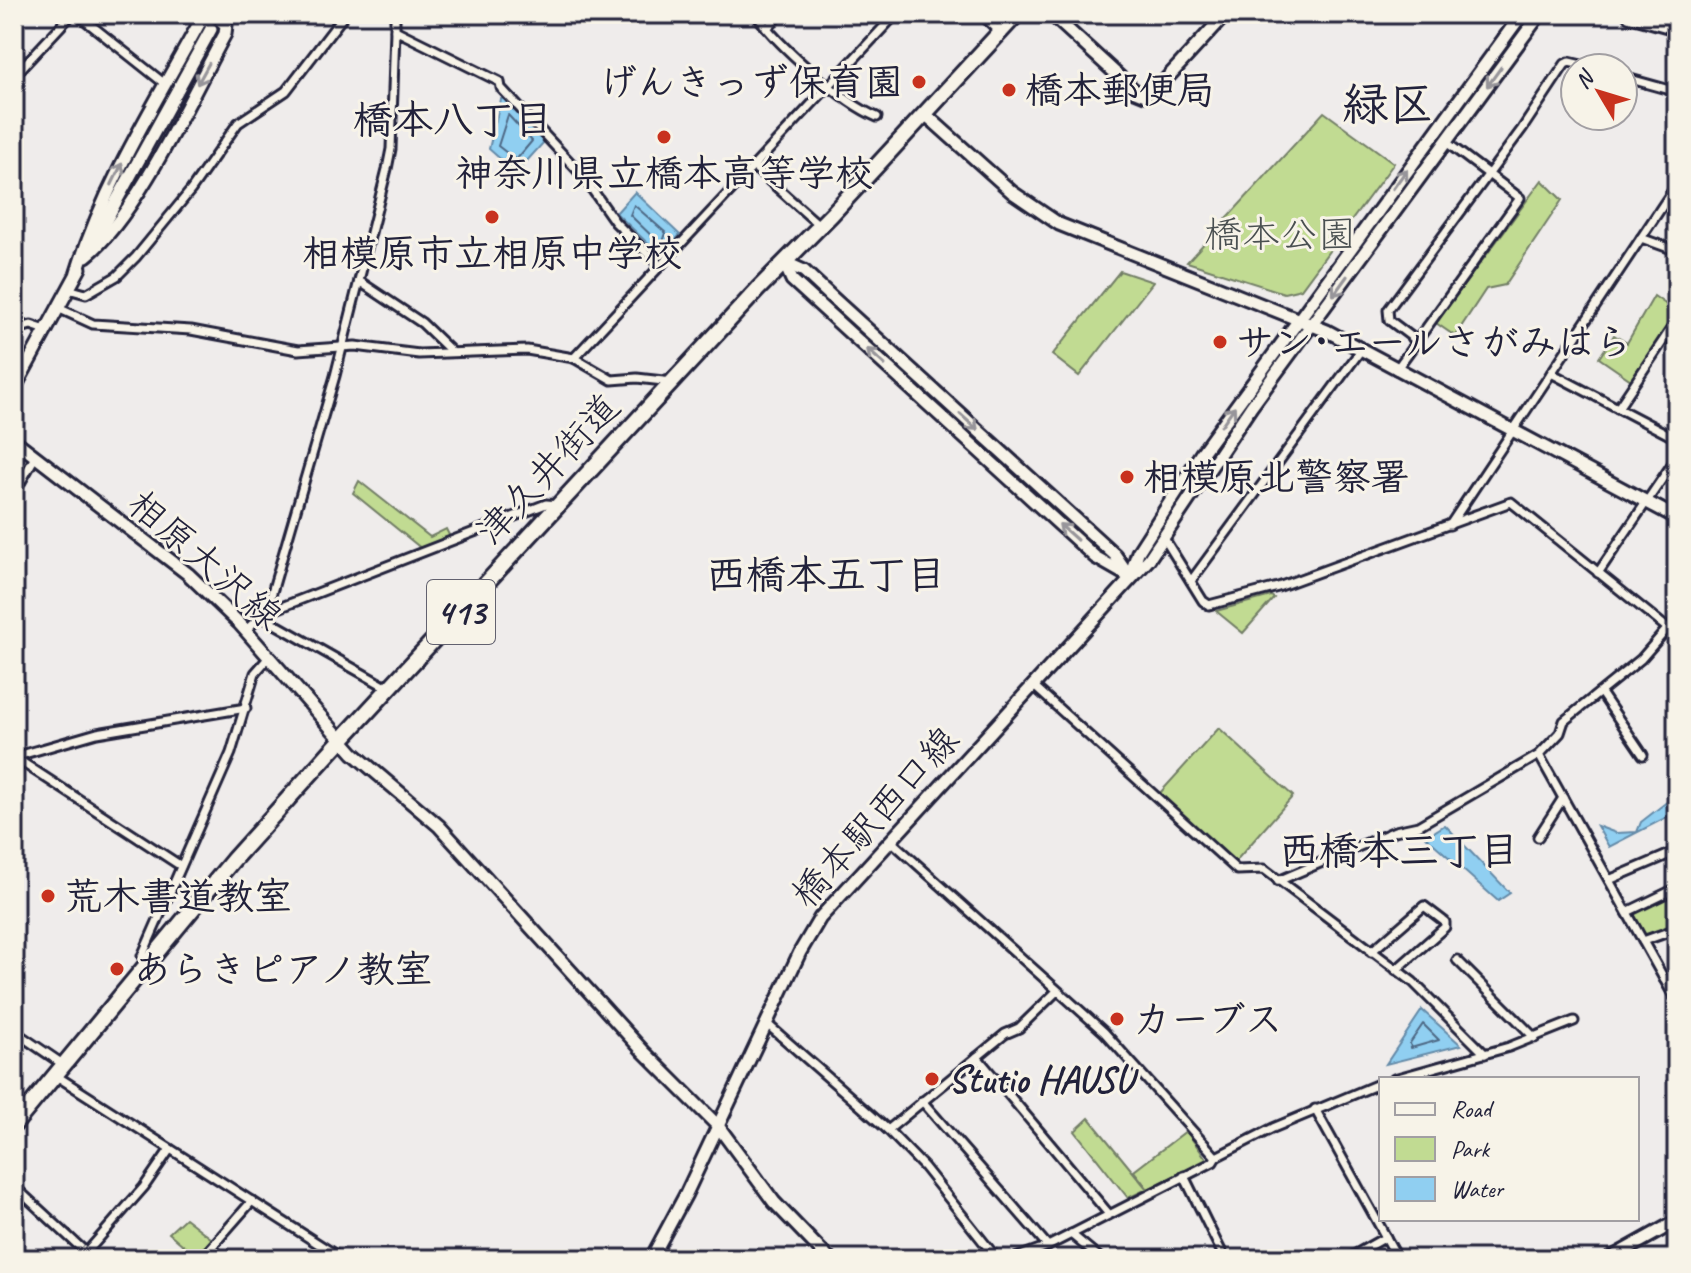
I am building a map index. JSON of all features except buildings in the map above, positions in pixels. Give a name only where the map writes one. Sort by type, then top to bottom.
[{"type":"highway","name":"津久井街道","points":[[14,1125],[233,860],[388,688],[1017,14]]},
{"type":"highway","points":[[1630,14],[1677,27]]},
{"type":"street","points":[[14,76],[74,14],[165,84]]},
{"type":"street","points":[[68,289],[80,294],[90,293],[126,268],[191,190],[238,123],[286,91],[345,14]]},
{"type":"street","points":[[264,614],[343,346],[391,149],[395,14]]},
{"type":"street","points":[[756,14],[830,86],[858,109],[877,117]]},
{"type":"street","points":[[767,28],[780,14]]},
{"type":"street","points":[[574,358],[896,14]]},
{"type":"street","points":[[981,14],[1000,32]]},
{"type":"street","points":[[1051,14],[1135,91],[1145,95],[1156,90],[1226,14]]},
{"type":"street","name":"橋本駅西口線","points":[[1130,577],[1138,552],[1173,496],[1298,318],[1522,14]]},
{"type":"street","name":"橋本駅西口線","points":[[651,1259],[820,918],[1149,559],[1312,324],[1540,14]]},
{"type":"street","points":[[77,272],[101,208],[201,20],[211,15],[221,19],[226,25],[225,34],[144,181],[102,244],[86,256]]},
{"type":"street","points":[[14,389],[211,29]]},
{"type":"street","points":[[395,30],[500,82],[501,88],[582,175],[615,222],[660,266]]},
{"type":"street","points":[[1417,341],[1389,320],[1386,313],[1559,73]]},
{"type":"street","points":[[1639,81],[1677,92]]},
{"type":"street","points":[[925,114],[1012,192],[1059,224],[1312,324],[1677,518]]},
{"type":"street","points":[[1396,370],[1519,202],[1518,193],[1446,142]]},
{"type":"street","points":[[754,167],[820,226]]},
{"type":"street","points":[[1450,525],[1677,184]]},
{"type":"street","points":[[1641,238],[1677,251]]},
{"type":"street","points":[[784,262],[804,271],[1115,555],[1130,577]]},
{"type":"street","points":[[359,281],[422,323],[452,352]]},
{"type":"street","points":[[58,308],[93,324],[191,330],[298,350],[343,346],[419,354],[527,350],[574,358],[612,380],[662,379],[672,382]]},
{"type":"street","points":[[1618,408],[1677,320]]},
{"type":"street","points":[[14,330],[31,325],[46,330]]},
{"type":"street","points":[[1191,581],[1361,350]]},
{"type":"street","points":[[1551,373],[1677,439]]},
{"type":"street","name":"相原大沢線","points":[[14,440],[188,574],[246,630],[353,753],[439,826],[644,1052],[718,1126],[774,1202],[829,1259]]},
{"type":"street","points":[[14,494],[35,457]]},
{"type":"street","points":[[1598,573],[1677,457]]},
{"type":"street","points":[[1164,538],[1209,605],[1278,587],[1511,502],[1677,636]]},
{"type":"street","points":[[246,630],[264,614],[546,504],[559,505]]},
{"type":"street","points":[[264,614],[388,688]]},
{"type":"street","points":[[1278,881],[1395,831],[1418,826],[1539,755],[1560,733],[1564,721],[1641,659],[1667,629]]},
{"type":"street","points":[[148,964],[142,956],[231,753],[256,671],[270,656]]},
{"type":"street","points":[[1034,686],[1237,870],[1264,869],[1413,982],[1485,1054]]},
{"type":"street","points":[[1601,693],[1643,755]]},
{"type":"street","points":[[14,757],[97,733],[246,708]]},
{"type":"street","points":[[1539,755],[1677,1002]]},
{"type":"street","points":[[14,757],[181,866]]},
{"type":"street","points":[[1538,837],[1563,798]]},
{"type":"street","points":[[890,840],[1104,1032],[1216,1157]]},
{"type":"street","points":[[1609,880],[1677,851]]},
{"type":"street","points":[[1627,912],[1677,888]]},
{"type":"street","points":[[1371,952],[1424,906],[1430,908],[1445,927],[1396,970]]},
{"type":"street","points":[[1643,941],[1677,929]]},
{"type":"street","points":[[1457,960],[1535,1038]]},
{"type":"street","points":[[1664,979],[1677,975]]},
{"type":"street","points":[[888,1130],[1008,1031],[1019,1028],[1057,991]]},
{"type":"street","points":[[1401,1077],[1535,1038],[1574,1021]]},
{"type":"street","points":[[766,1023],[888,1130],[924,1167],[997,1259]]},
{"type":"street","points":[[14,1031],[60,1070],[170,1149],[342,1259]]},
{"type":"street","points":[[977,1057],[1108,1213]]},
{"type":"street","points":[[1012,1259],[1048,1246],[1213,1162],[1216,1157],[1315,1109],[1379,1084]]},
{"type":"street","points":[[922,1101],[1048,1246]]},
{"type":"street","points":[[1315,1109],[1398,1259]]},
{"type":"street","points":[[14,1186],[89,1256],[170,1149]]},
{"type":"street","points":[[1184,1176],[1225,1259]]},
{"type":"street","points":[[201,1259],[252,1201]]},
{"type":"street","points":[[1609,1259],[1627,1255],[1677,1221]]},
{"type":"street","points":[[1071,1234],[1101,1259]]},
{"type":"street","points":[[1347,1259],[1386,1237]]},
{"type":"street","points":[[211,1248],[225,1259]]},
{"type":"green space","name":"橋本公園","points":[[1324,112],[1394,163],[1301,289],[1284,293],[1187,262]]},
{"type":"green space","points":[[1542,180],[1562,200],[1505,285],[1486,289],[1455,336],[1436,323]]},
{"type":"green space","points":[[1120,271],[1153,282],[1079,376],[1052,355]]},
{"type":"green space","points":[[1654,296],[1674,310],[1675,315],[1631,380],[1599,358],[1614,335],[1627,343]]},
{"type":"green space","points":[[359,481],[430,537],[446,529],[450,537],[422,549],[353,493]]},
{"type":"green space","points":[[1271,596],[1274,598],[1243,633],[1216,611]]},
{"type":"green space","points":[[1219,728],[1293,796],[1234,863],[1159,794]]},
{"type":"green space","points":[[1668,892],[1677,929],[1643,941],[1627,912]]},
{"type":"green space","points":[[1089,1118],[1147,1189],[1128,1198],[1075,1131]]},
{"type":"green space","points":[[1186,1131],[1207,1160],[1148,1189],[1134,1171]]},
{"type":"green space","points":[[185,1218],[212,1239],[197,1257],[169,1233]]},
{"type":"water","points":[[506,98],[544,142],[516,173],[489,149],[501,99]]},
{"type":"water","points":[[635,192],[680,235],[661,256],[616,213]]},
{"type":"water","points":[[1677,794],[1677,812],[1609,847],[1597,826],[1616,833],[1637,832],[1641,822]]},
{"type":"water","points":[[1445,825],[1510,893],[1498,901],[1426,837]]},
{"type":"water","points":[[1422,1010],[1461,1045],[1386,1064]]},
{"type":"place","name":"げんきっず保育園","points":[[919,82]]},
{"type":"place","name":"橋本郵便局","points":[[1009,90]]},
{"type":"place","name":"神奈川県立橋本高等学校","points":[[664,137]]},
{"type":"place","name":"相模原市立相原中学校","points":[[492,217]]},
{"type":"place","name":"サン･エールさがみはら","points":[[1220,342]]},
{"type":"place","name":"相模原北警察署","points":[[1127,477]]},
{"type":"place","name":"荒木書道教室","points":[[48,896]]},
{"type":"place","name":"あらきピアノ教室","points":[[117,969]]},
{"type":"place","name":"カーブス","points":[[1117,1019]]},
{"type":"place","name":"Stutio HAUSU","points":[[932,1079]]},
{"type":"district","name":"緑区","points":[[1388,105]]},
{"type":"district","name":"橋本八丁目","points":[[453,120]]},
{"type":"district","name":"西橋本五丁目","points":[[826,575]]},
{"type":"district","name":"西橋本三丁目","points":[[1399,851]]}]
